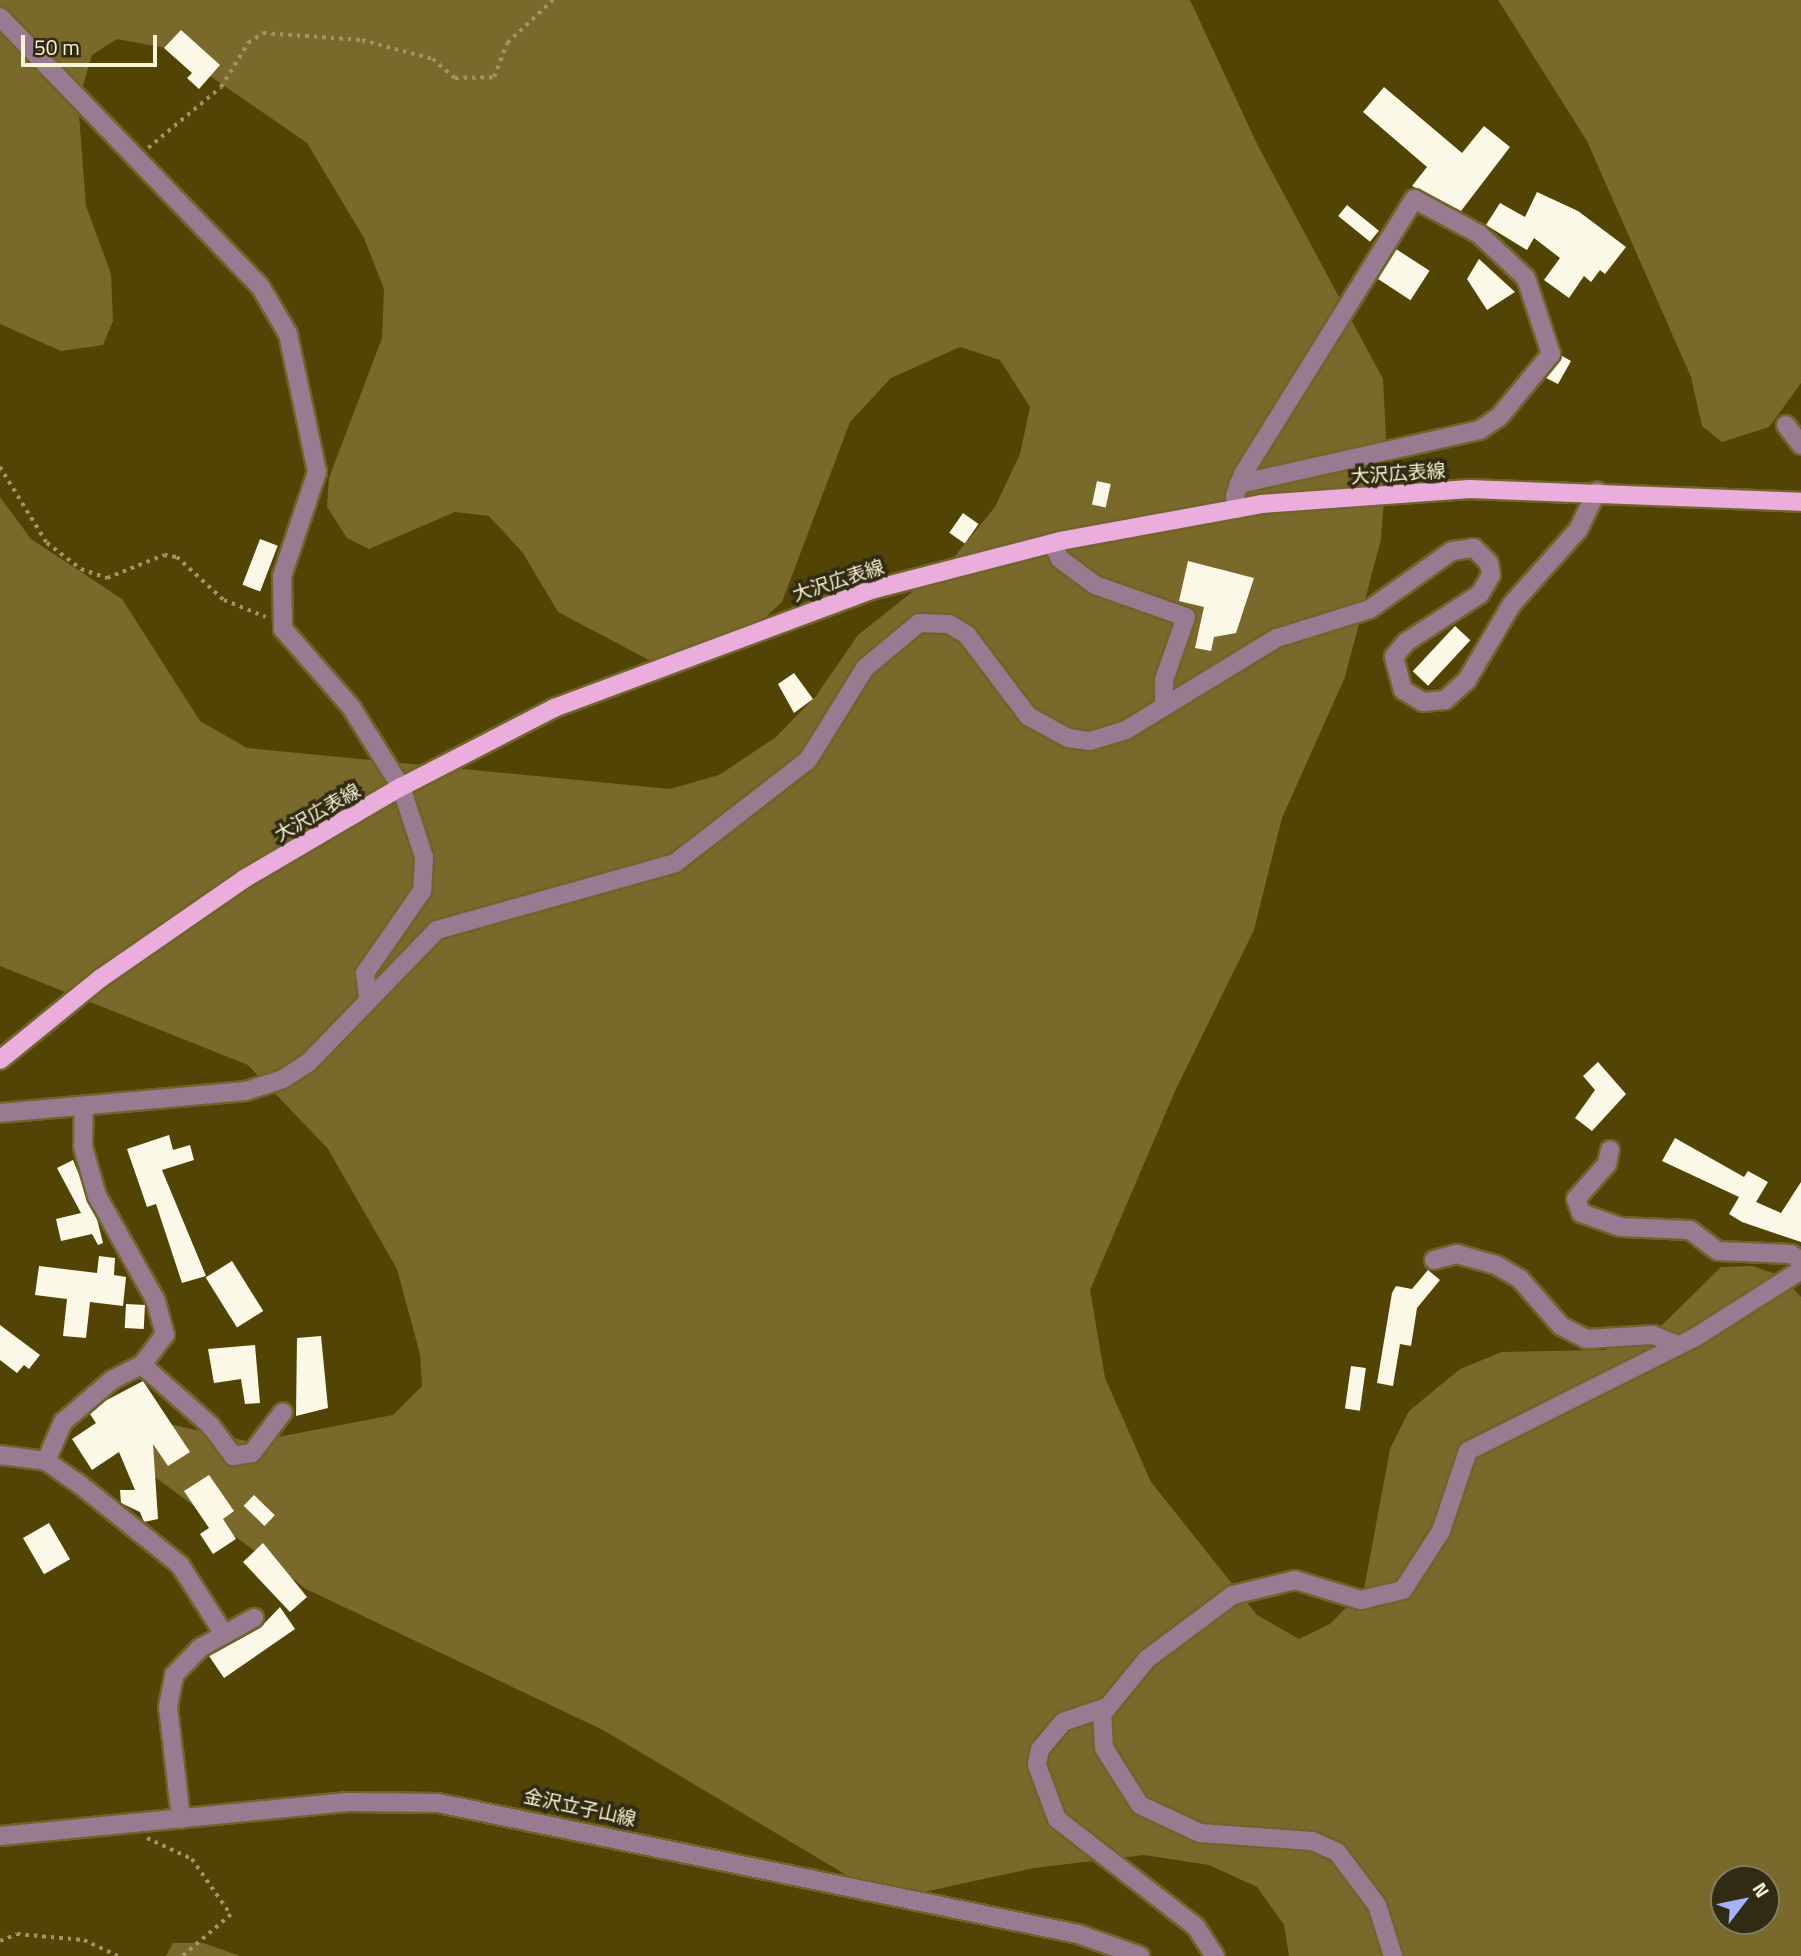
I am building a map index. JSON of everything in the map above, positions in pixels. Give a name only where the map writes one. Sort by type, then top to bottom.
[{"type":"main road","name":"大沢広表線","points":[[0,1060],[102,978],[244,879],[401,787],[554,708],[743,633],[870,590],[1052,542],[1237,509],[1469,489],[1598,491],[1801,502]]},
{"type":"street","points":[[0,17],[260,286],[291,343],[317,472],[282,576],[282,619],[291,642],[351,707],[401,787],[425,876],[365,973],[368,997]]},
{"type":"street","points":[[1237,509],[1239,484],[1414,199],[1479,234],[1526,278],[1551,354],[1499,417],[1480,429],[1239,484]]},
{"type":"street","points":[[1786,425],[1801,445]]},
{"type":"street","points":[[0,1113],[84,1108],[246,1091],[282,1079],[308,1063],[414,947],[457,920],[676,863],[808,760],[865,668],[919,623],[949,624],[967,635],[1012,701],[1068,738],[1111,737],[1164,702],[1276,638],[1370,609],[1452,551],[1474,548],[1489,563],[1491,575],[1480,594],[1406,642],[1394,657],[1404,690],[1423,702],[1445,700],[1466,680],[1506,612],[1578,530],[1598,491]]},
{"type":"street","points":[[1052,542],[1060,559],[1095,585],[1186,617],[1164,680],[1164,702]]},
{"type":"street","points":[[46,1461],[63,1422],[82,1403],[142,1365],[165,1335],[156,1301],[97,1196],[83,1147],[84,1108]]},
{"type":"street","points":[[1610,1150],[1607,1164],[1576,1199],[1581,1213],[1620,1227],[1690,1230],[1718,1251],[1791,1254],[1801,1261]]},
{"type":"street","points":[[1434,1260],[1457,1254],[1496,1265],[1520,1279],[1561,1326],[1586,1339],[1653,1335],[1678,1345]]},
{"type":"street","points":[[1216,1956],[1196,1927],[1057,1819],[1037,1765],[1040,1749],[1070,1718],[1107,1707],[1147,1659],[1250,1588],[1295,1580],[1361,1600],[1404,1590],[1441,1531],[1468,1451],[1678,1345],[1801,1270]]},
{"type":"street","points":[[142,1365],[210,1425],[233,1456],[252,1453],[282,1412]]},
{"type":"street","points":[[0,1455],[46,1461],[180,1565],[224,1634]]},
{"type":"street","points":[[181,1819],[170,1687],[180,1666],[224,1634],[254,1618]]},
{"type":"street","points":[[1107,1707],[1104,1748],[1140,1805],[1200,1833],[1312,1841],[1337,1852],[1377,1905],[1393,1956]]},
{"type":"street","name":"金沢立子山線","points":[[0,1836],[347,1802],[486,1809],[1078,1934],[1140,1956]]},
{"type":"path","points":[[136,158],[221,87],[248,43],[263,33],[362,40],[433,60],[455,78],[494,77],[507,43],[553,0]]},
{"type":"path","points":[[0,467],[47,543],[82,569],[107,578],[164,555],[177,557],[224,600],[282,619]]},
{"type":"path","points":[[139,1824],[151,1841],[192,1859],[231,1915],[183,1956]]},
{"type":"path","points":[[0,1941],[18,1934],[84,1940],[118,1956]]},
{"type":"shaded area","points":[[0,0],[1190,0],[1258,146],[1383,379],[1387,458],[1381,539],[1345,677],[1282,818],[1254,930],[1176,1089],[1090,1290],[1105,1378],[1151,1482],[1257,1615],[1299,1639],[1330,1624],[1364,1589],[1390,1449],[1409,1411],[1460,1369],[1502,1352],[1605,1350],[1660,1327],[1721,1267],[1752,1266],[1782,1276],[1801,1297],[1801,1956],[1289,1956],[1284,1925],[1257,1887],[1209,1865],[1144,1855],[1034,1868],[910,1895],[853,1879],[603,1730],[306,1589],[155,1477],[132,1447],[169,1424],[251,1442],[393,1415],[422,1386],[420,1354],[397,1269],[328,1149],[248,1065],[0,966],[0,497],[31,539],[122,599],[200,721],[247,748],[670,789],[719,775],[776,737],[816,696],[858,635],[951,561],[995,507],[1020,454],[1030,407],[1000,360],[960,347],[891,378],[850,422],[782,602],[742,639],[697,663],[649,660],[558,612],[523,553],[489,516],[455,512],[369,549],[347,538],[327,507],[329,478],[382,338],[384,289],[364,238],[307,143],[171,49],[117,39],[92,55],[78,102],[86,206],[111,274],[113,321],[103,345],[61,351],[0,324]]},
{"type":"shaded area","points":[[1498,0],[1801,0],[1801,383],[1769,427],[1722,442],[1702,426],[1691,377],[1587,141]]},
{"type":"shaded area","points":[[173,1943],[203,1943],[240,1956],[166,1956]]},
{"type":"building","points":[[181,30],[220,65],[199,89],[187,78],[192,73],[164,48]]},
{"type":"building","points":[[1384,87],[1462,153],[1484,126],[1510,147],[1461,211],[1412,186],[1427,167],[1363,112]]},
{"type":"building","points":[[1537,192],[1578,211],[1626,247],[1605,274],[1600,270],[1591,282],[1584,276],[1569,298],[1544,280],[1560,258],[1534,238],[1527,250],[1486,225],[1500,203],[1525,217]]},
{"type":"building","points":[[1347,205],[1379,231],[1370,242],[1338,216]]},
{"type":"building","points":[[1396,249],[1430,271],[1410,300],[1377,278]]},
{"type":"building","points":[[1479,259],[1515,292],[1487,310],[1467,279]]},
{"type":"building","points":[[1562,356],[1571,361],[1558,384],[1546,378]]},
{"type":"building","points":[[1097,481],[1111,484],[1106,507],[1092,504]]},
{"type":"building","points":[[963,513],[979,524],[965,544],[949,533]]},
{"type":"building","points":[[260,539],[278,546],[260,592],[242,585]]},
{"type":"building","points":[[1188,561],[1254,578],[1236,633],[1214,637],[1211,651],[1195,648],[1204,607],[1179,601]]},
{"type":"building","points":[[1455,626],[1470,640],[1428,686],[1413,671]]},
{"type":"building","points":[[794,673],[813,699],[794,713],[778,684]]},
{"type":"building","points":[[1598,1062],[1626,1094],[1592,1131],[1575,1118],[1595,1090],[1583,1076]]},
{"type":"building","points":[[169,1135],[173,1150],[190,1145],[194,1160],[162,1170],[206,1276],[182,1283],[156,1204],[147,1207],[127,1149]]},
{"type":"building","points":[[1675,1138],[1744,1177],[1748,1171],[1768,1182],[1756,1202],[1781,1213],[1801,1182],[1801,1242],[1742,1222],[1729,1214],[1739,1197],[1662,1161]]},
{"type":"building","points":[[73,1160],[97,1219],[103,1243],[98,1245],[92,1234],[61,1241],[56,1219],[81,1213],[57,1168]]},
{"type":"building","points":[[99,1256],[115,1258],[114,1275],[126,1277],[123,1306],[90,1302],[86,1338],[63,1336],[67,1299],[35,1295],[39,1266],[97,1273]]},
{"type":"building","points":[[232,1261],[263,1311],[237,1327],[206,1277]]},
{"type":"building","points":[[1428,1270],[1440,1280],[1417,1308],[1411,1346],[1400,1344],[1393,1386],[1377,1383],[1392,1293],[1396,1286],[1412,1289]]},
{"type":"building","points":[[126,1304],[145,1305],[144,1329],[125,1328]]},
{"type":"building","points":[[0,1325],[40,1355],[29,1369],[24,1365],[17,1373],[0,1360]]},
{"type":"building","points":[[321,1336],[328,1408],[296,1416],[297,1338]]},
{"type":"building","points":[[255,1345],[260,1403],[245,1404],[241,1379],[214,1383],[208,1349]]},
{"type":"building","points":[[1351,1366],[1366,1368],[1360,1411],[1345,1409]]},
{"type":"building","points":[[143,1381],[190,1452],[168,1466],[153,1444],[158,1519],[144,1522],[140,1512],[121,1503],[120,1490],[135,1490],[119,1452],[92,1470],[72,1439],[96,1423],[90,1414],[105,1401]]},
{"type":"building","points":[[209,1475],[234,1511],[223,1519],[236,1539],[213,1554],[200,1534],[209,1528],[184,1491]]},
{"type":"building","points":[[254,1495],[275,1515],[264,1526],[244,1506]]},
{"type":"building","points":[[49,1523],[70,1559],[44,1574],[23,1538]]},
{"type":"building","points":[[263,1543],[307,1597],[290,1612],[243,1562]]},
{"type":"building","points":[[280,1607],[295,1629],[224,1678],[209,1656],[260,1628]]}]
